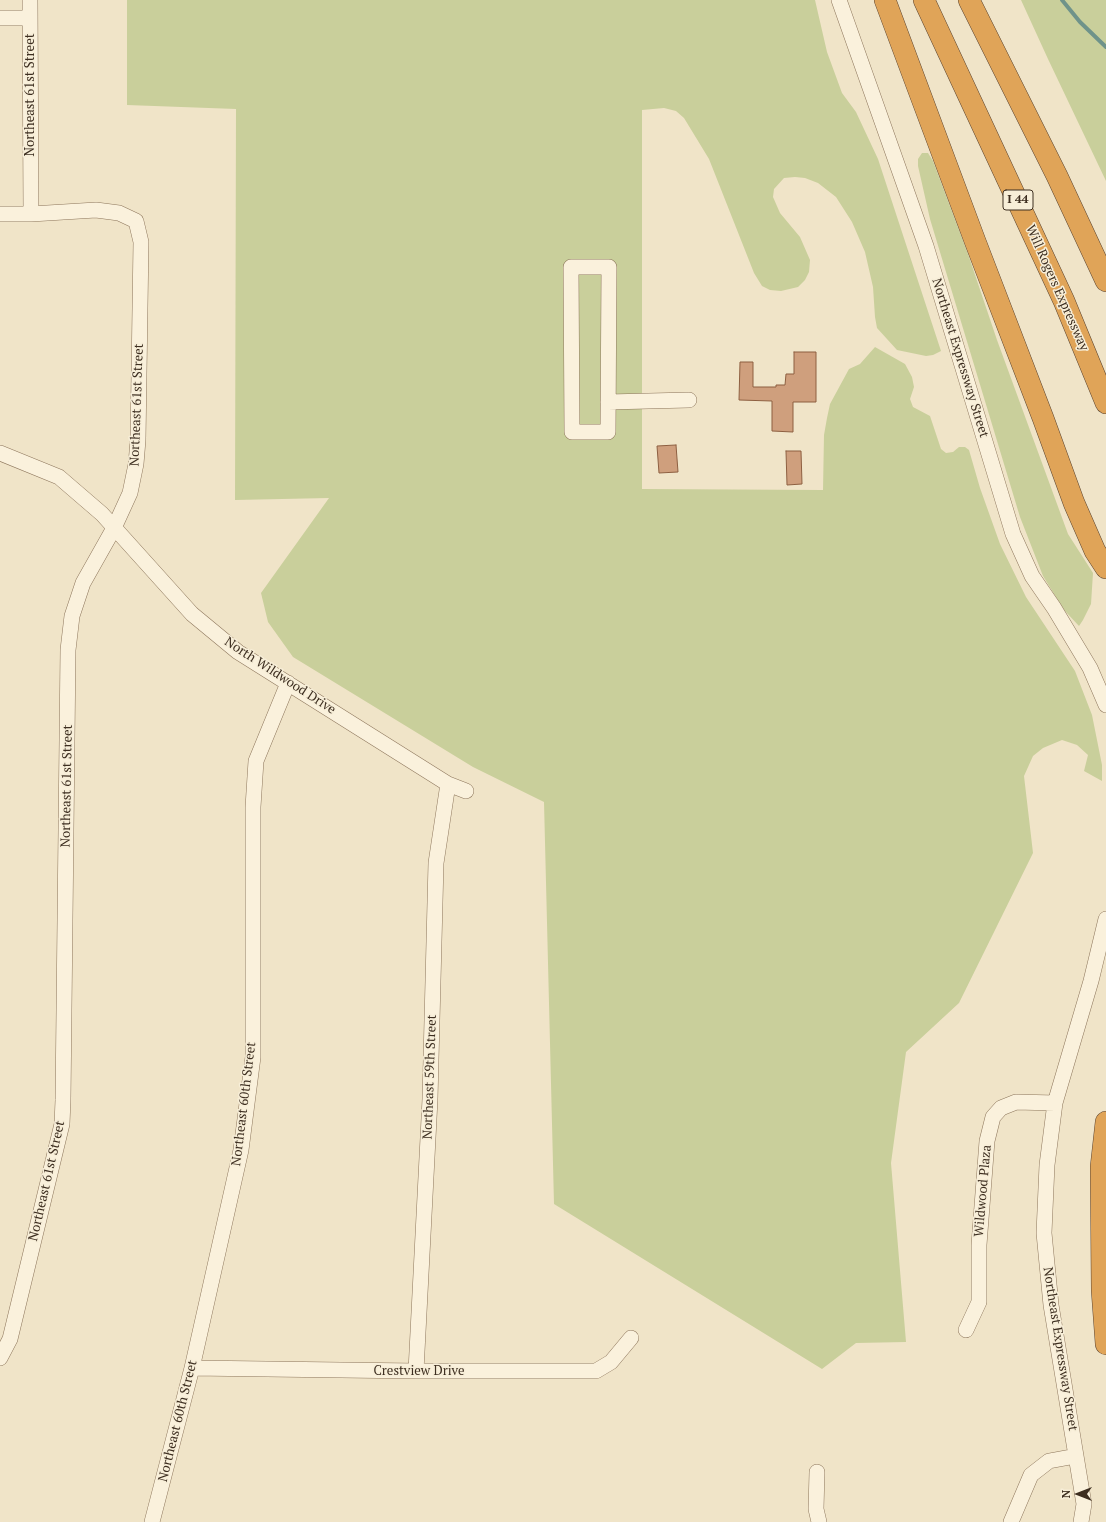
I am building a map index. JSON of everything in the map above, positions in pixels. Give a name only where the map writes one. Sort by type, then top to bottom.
[{"type":"highway","points":[[885,0],[1074,503],[1095,551],[1106,568]]},
{"type":"highway","name":"Will Rogers Expressway","points":[[924,0],[1064,301],[1106,403]]},
{"type":"highway","points":[[969,0],[1105,276]]},
{"type":"highway","points":[[1106,1122],[1101,1167],[1102,1290],[1106,1344]]},
{"type":"street","name":"Northeast 61st Street","points":[[0,1358],[10,1339],[62,1124],[68,650],[72,616],[83,583],[114,528],[130,494],[136,464],[138,440],[141,242],[136,221],[119,213],[96,210],[31,214],[30,0]]},
{"type":"street","name":"Northeast Expressway Street","points":[[839,0],[926,246],[1013,534],[1032,576],[1054,608],[1090,668],[1106,705]]},
{"type":"street","points":[[0,18],[30,18]]},
{"type":"street","points":[[0,214],[31,214]]},
{"type":"street","points":[[571,267],[609,267],[608,402],[608,432],[572,432],[571,267]]},
{"type":"street","points":[[608,402],[689,400]]},
{"type":"street","name":"North Wildwood Drive","points":[[0,453],[59,477],[102,514],[192,614],[238,652],[448,784],[466,791]]},
{"type":"street","name":"Northeast 60th Street","points":[[152,1522],[192,1368],[241,1150],[253,1057],[253,807],[256,761],[288,683]]},
{"type":"street","name":"Northeast 59th Street","points":[[416,1371],[430,1099],[436,863],[448,784]]},
{"type":"street","name":"Northeast Expressway Street","points":[[1081,1522],[1084,1504],[1051,1305],[1044,1233],[1047,1165],[1055,1102],[1091,981],[1106,919]]},
{"type":"street","name":"Wildwood Plaza","points":[[966,1330],[979,1302],[980,1230],[987,1141],[993,1117],[1001,1108],[1016,1102],[1055,1102]]},
{"type":"street","name":"Crestview Drive","points":[[192,1368],[416,1371],[596,1371],[612,1362],[632,1338]]},
{"type":"street","points":[[1011,1522],[1031,1475],[1049,1461],[1076,1456]]},
{"type":"street","points":[[817,1472],[816,1509],[819,1522]]},
{"type":"green space","points":[[127,0],[815,0],[827,52],[842,93],[856,112],[878,159],[941,351],[933,355],[926,356],[897,350],[877,328],[873,287],[865,252],[852,222],[836,197],[818,183],[805,178],[784,178],[774,189],[773,197],[780,213],[800,237],[810,260],[809,272],[805,280],[798,287],[781,291],[770,290],[762,286],[754,273],[709,159],[684,118],[676,111],[664,108],[642,110],[642,489],[823,490],[824,435],[830,404],[849,369],[860,364],[875,347],[905,364],[912,377],[914,387],[910,399],[913,407],[930,416],[941,449],[946,453],[953,452],[959,447],[965,447],[969,450],[980,488],[1000,544],[1026,597],[1075,671],[1092,715],[1102,765],[1102,781],[1084,771],[1088,755],[1077,745],[1062,740],[1043,748],[1033,756],[1024,776],[1033,853],[959,1003],[906,1052],[891,1163],[906,1342],[856,1343],[822,1369],[554,1204],[544,802],[473,767],[293,657],[268,622],[261,593],[329,498],[235,500],[236,109],[127,105]]},
{"type":"green space","points":[[1021,0],[1106,0],[1106,181],[1048,59]]},
{"type":"green space","points":[[922,153],[928,153],[933,161],[968,254],[997,340],[1068,534],[1093,573],[1091,604],[1079,626],[1064,610],[1043,576],[1020,517],[930,219],[918,166],[918,159]]},
{"type":"building","points":[[794,352],[816,352],[816,402],[793,402],[793,432],[772,431],[772,401],[739,400],[740,362],[753,362],[753,387],[776,387],[776,385],[785,385],[786,374],[794,374]]},
{"type":"building","points":[[676,445],[678,472],[659,473],[657,446]]},
{"type":"building","points":[[786,451],[801,451],[802,484],[787,485]]},
{"type":"waterway","points":[[1062,0],[1080,22],[1106,47]]}]
